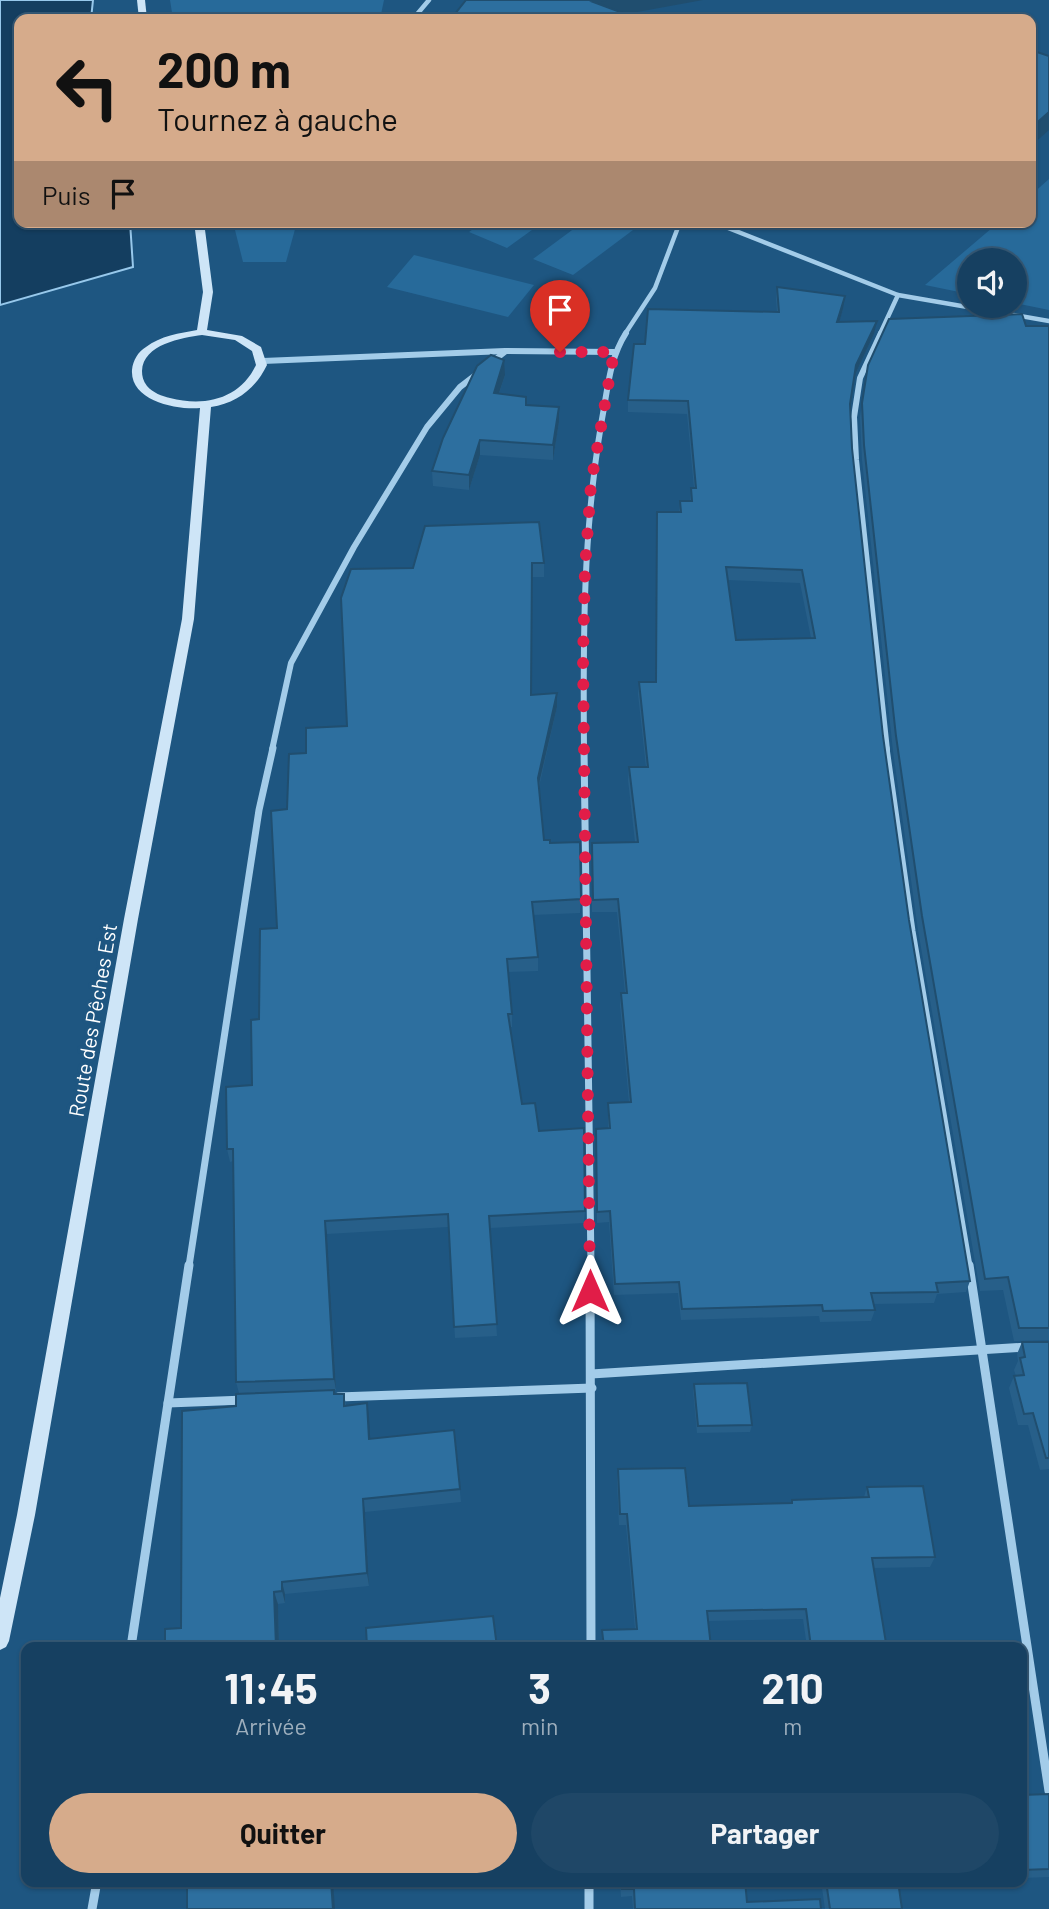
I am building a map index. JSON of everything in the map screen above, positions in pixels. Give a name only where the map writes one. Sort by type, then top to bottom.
[{"type":"street","points":[[417,14],[429,0]]},
{"type":"street","points":[[200,228],[208,292],[202,332]]},
{"type":"street","points":[[591,1642],[592,1374],[585,581],[591,484],[614,352],[654,288],[678,228]]},
{"type":"street","points":[[728,228],[898,295],[1049,321]]},
{"type":"street","points":[[898,295],[860,379],[855,417],[856,460],[888,762],[912,931],[983,1348],[1027,1642]]},
{"type":"street","points":[[202,332],[236,336],[259,351],[263,361],[262,373],[243,393],[206,404],[185,405],[150,394],[140,384],[136,373],[140,361],[149,350],[164,341],[202,332]]},
{"type":"street","points":[[263,361],[506,351],[614,352]]},
{"type":"street","points":[[132,1642],[259,810],[291,663],[354,547],[427,427],[460,387],[506,351]]},
{"type":"street","name":"Route des Pêches Est","points":[[0,1642],[26,1515],[133,905],[188,619],[206,404]]},
{"type":"street","points":[[592,1374],[983,1348],[1036,1347]]},
{"type":"street","points":[[332,1397],[592,1388]]},
{"type":"street","points":[[168,1403],[250,1400]]},
{"type":"street","points":[[1027,1643],[1049,1791]]},
{"type":"street","points":[[92,1909],[96,1887]]},
{"type":"street","points":[[589,1887],[589,1909]]},
{"type":"shaded area","points":[[0,0],[93,0],[92,14],[14,14],[14,228],[130,228],[133,267],[0,305]]},
{"type":"shaded area","points":[[170,0],[384,0],[381,14],[172,14]]},
{"type":"shaded area","points":[[1049,179],[1049,310],[1027,305],[1027,248],[968,248],[992,228],[1036,228],[1036,191]]},
{"type":"shaded area","points":[[234,228],[295,228],[286,262],[243,262]]},
{"type":"shaded area","points":[[475,228],[535,228],[507,248],[469,232]]},
{"type":"shaded area","points":[[575,228],[633,230],[573,275],[533,259]]},
{"type":"shaded area","points":[[414,255],[534,285],[508,317],[387,287]]},
{"type":"shaded area","points":[[957,258],[957,292],[925,285]]},
{"type":"building","points":[[466,0],[606,0],[593,2],[625,14],[455,14]]},
{"type":"building","points":[[1036,52],[1049,56],[1049,112],[1036,124]]},
{"type":"building","points":[[777,287],[845,296],[837,322],[877,321],[856,365],[850,404],[852,448],[883,736],[909,920],[970,1281],[936,1283],[938,1292],[871,1293],[875,1310],[823,1311],[822,1305],[682,1309],[679,1282],[615,1284],[610,1211],[597,1212],[596,1129],[610,1128],[608,1103],[631,1102],[621,993],[627,993],[618,899],[593,900],[592,843],[638,842],[629,767],[648,767],[639,682],[656,682],[657,512],[681,512],[680,501],[692,501],[691,488],[696,488],[688,401],[628,400],[634,344],[645,344],[648,309],[779,312]],"holes":[[[726,567],[802,570],[815,638],[736,640]]]},
{"type":"building","points":[[1023,318],[1026,326],[1049,326],[1049,1328],[1019,1328],[1008,1277],[985,1279],[922,916],[896,736],[864,445],[862,403],[868,365],[889,319]]},
{"type":"building","points":[[491,355],[504,360],[494,393],[526,397],[526,405],[559,407],[553,445],[480,440],[469,475],[432,471],[443,438],[477,366]]},
{"type":"building","points":[[539,522],[544,563],[532,563],[531,695],[557,693],[538,778],[544,840],[550,840],[550,843],[580,842],[581,899],[532,902],[538,957],[507,959],[512,1014],[508,1014],[522,1104],[535,1103],[539,1131],[584,1128],[585,1211],[489,1216],[497,1324],[454,1327],[448,1214],[325,1221],[334,1379],[236,1382],[233,1149],[227,1149],[226,1087],[252,1085],[251,1020],[259,1019],[260,929],[277,928],[271,811],[287,809],[289,754],[306,753],[306,728],[347,726],[341,598],[351,569],[413,568],[425,526]]},
{"type":"building","points":[[1022,1342],[1049,1342],[1049,1458],[1046,1458],[1033,1413],[1024,1414],[1014,1376],[1024,1375],[1020,1358],[1025,1357]]},
{"type":"building","points":[[747,1383],[752,1425],[698,1426],[694,1384]]},
{"type":"building","points":[[334,1390],[334,1394],[344,1394],[344,1406],[367,1403],[369,1439],[454,1430],[460,1489],[363,1499],[367,1573],[282,1582],[282,1591],[274,1592],[276,1642],[165,1642],[165,1629],[181,1628],[182,1411],[236,1406],[236,1394]]},
{"type":"building","points":[[685,1468],[689,1506],[792,1503],[792,1500],[869,1497],[867,1487],[923,1486],[935,1557],[872,1558],[886,1642],[810,1642],[806,1609],[707,1611],[710,1642],[603,1642],[602,1630],[637,1629],[627,1514],[620,1514],[618,1469]]},
{"type":"building","points":[[493,1616],[496,1642],[367,1642],[366,1628]]},
{"type":"building","points":[[1049,1794],[1049,1869],[1027,1870],[1027,1795]]},
{"type":"building","points":[[187,1887],[331,1887],[333,1909],[187,1909]]},
{"type":"building","points":[[746,1887],[747,1902],[820,1899],[821,1909],[635,1909],[634,1889],[622,1889]]},
{"type":"building","points":[[827,1887],[899,1887],[902,1909],[830,1909]]},
{"type":"route","points":[[560,352],[614,352],[591,484],[585,568],[583,658],[590,1291]]}]
